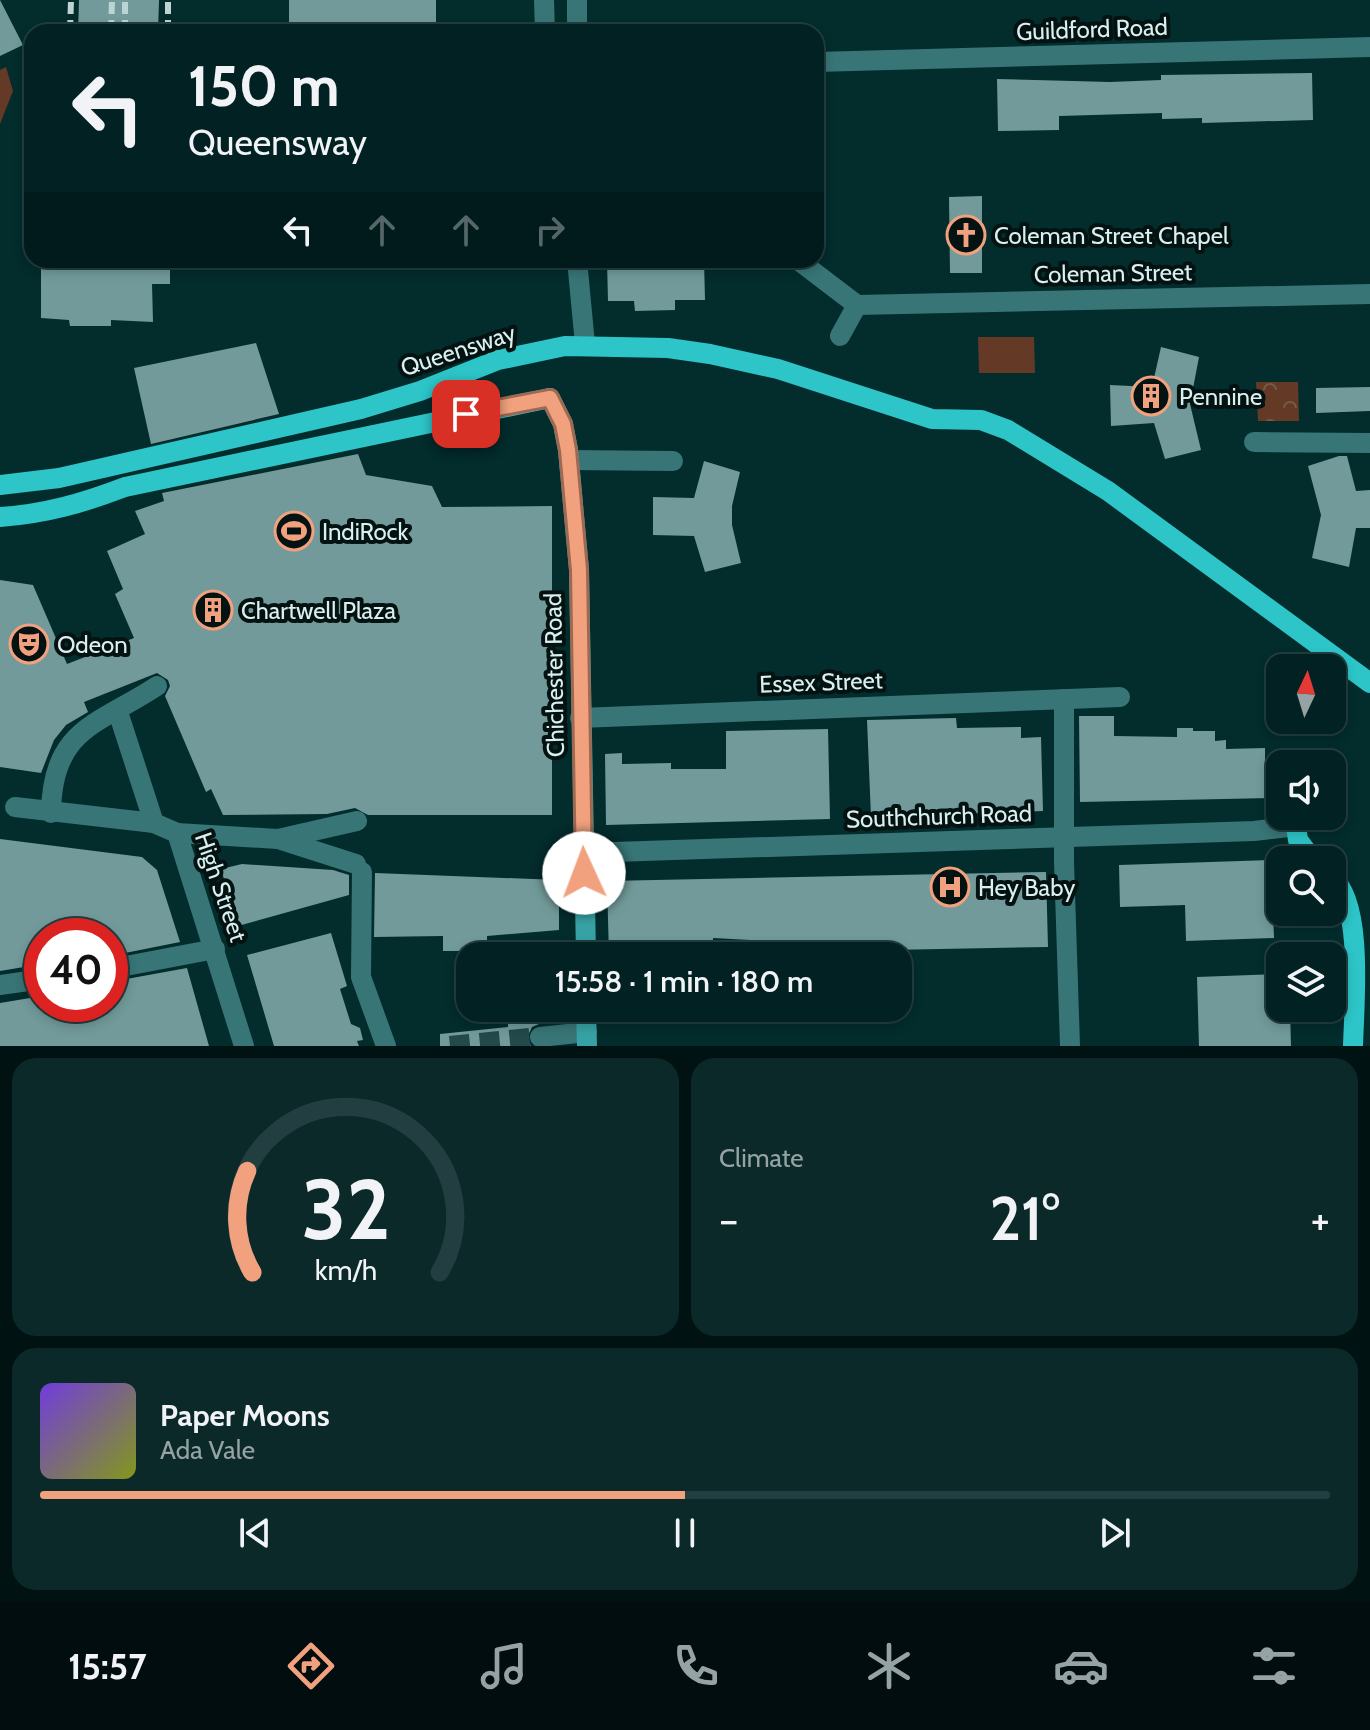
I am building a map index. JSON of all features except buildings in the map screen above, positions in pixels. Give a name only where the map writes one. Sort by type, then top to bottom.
[{"type":"main road","name":"Queensway","points":[[0,485],[59,478],[361,409],[420,391],[498,360],[585,344],[668,348],[752,362],[853,391],[932,419],[981,420],[1008,430],[1065,462],[1367,686]]},
{"type":"main road","points":[[0,517],[49,512],[83,504],[125,487],[550,398]]},
{"type":"main road","points":[[1346,907],[1352,923],[1353,1046]]},
{"type":"street","points":[[544,0],[545,24]]},
{"type":"street","points":[[577,0],[577,24]]},
{"type":"street","name":"Guildford Road","points":[[824,62],[1370,47]]},
{"type":"street","points":[[578,268],[585,344]]},
{"type":"street","points":[[808,268],[857,305],[840,336]]},
{"type":"street","name":"Coleman Street","points":[[857,305],[1370,294]]},
{"type":"street","name":"Chichester Road","points":[[550,398],[563,424],[579,570],[586,942]]},
{"type":"street","points":[[1254,442],[1370,443]]},
{"type":"street","points":[[569,460],[673,461]]},
{"type":"street","points":[[51,813],[51,791],[66,747],[85,728],[118,712],[157,686]]},
{"type":"street","name":"Essex Street","points":[[580,718],[1120,697]]},
{"type":"street","points":[[1064,699],[1070,1046]]},
{"type":"street","points":[[118,712],[154,823]]},
{"type":"street","name":"High Street","points":[[15,807],[154,823],[177,833],[244,1046]]},
{"type":"street","points":[[177,833],[278,839],[357,821]]},
{"type":"street","name":"Southchurch Road","points":[[584,853],[1266,830]]},
{"type":"street","points":[[278,839],[359,868],[361,977],[386,1046]]},
{"type":"street","points":[[128,966],[215,949]]},
{"type":"street","points":[[0,985],[24,982]]},
{"type":"street","points":[[540,1037],[587,1039]]},
{"type":"green space","points":[[6,67],[13,91],[0,124],[0,70]]},
{"type":"green space","points":[[978,337],[1034,337],[1035,373],[979,373]]},
{"type":"green space","points":[[1256,382],[1298,382],[1299,421],[1258,421]]},
{"type":"tunnel","points":[[450,1046],[540,1037]]},
{"type":"railway","points":[[70,24],[71,0]]},
{"type":"railway","points":[[111,24],[112,0]]},
{"type":"railway","points":[[125,0],[125,24]]},
{"type":"railway","points":[[168,0],[168,24]]},
{"type":"place","name":"Coleman Street Chapel","points":[[966,235]]},
{"type":"place","name":"Pennine","points":[[1151,396]]},
{"type":"place","name":"IndiRock","points":[[294,531]]},
{"type":"place","name":"Chartwell Plaza","points":[[213,610]]},
{"type":"place","name":"Odeon","points":[[29,644]]},
{"type":"place","name":"Hey Baby","points":[[950,887]]},
{"type":"route","points":[[466,414],[550,398],[563,424],[579,570],[584,873]]}]
